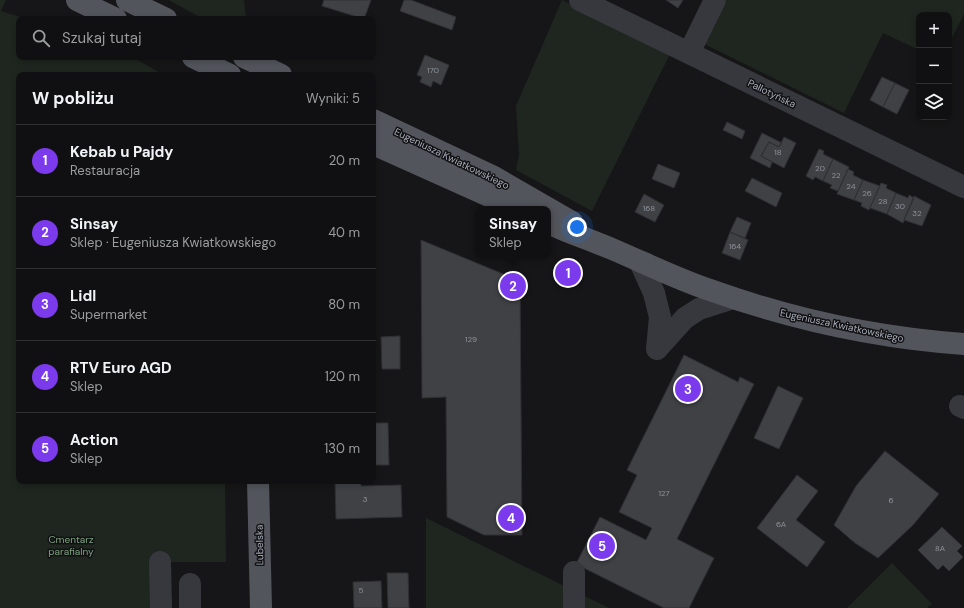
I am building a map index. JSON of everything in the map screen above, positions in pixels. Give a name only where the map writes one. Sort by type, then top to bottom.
[{"type":"main road","points":[[78,0],[110,16]]},
{"type":"main road","points":[[127,0],[160,16]]},
{"type":"main road","points":[[187,60],[200,72]]},
{"type":"main road","points":[[199,60],[224,72]]},
{"type":"main road","points":[[248,64],[272,72]]},
{"type":"main road","name":"Eugeniusza Kwiatkowskiego","points":[[376,121],[494,177],[544,206]]},
{"type":"main road","name":"Eugeniusza Kwiatkowskiego","points":[[376,145],[511,206]]},
{"type":"main road","name":"Eugeniusza Kwiatkowskiego","points":[[551,210],[578,226],[611,249]]},
{"type":"main road","name":"Eugeniusza Kwiatkowskiego","points":[[551,224],[574,236],[611,249],[640,262],[733,298],[830,324],[905,338],[964,344]]},
{"type":"main road","name":"Lubelska","points":[[258,484],[261,608]]},
{"type":"street","name":"Pallotyńska","points":[[580,0],[964,186]]},
{"type":"street","points":[[689,53],[715,0]]},
{"type":"street","points":[[640,262],[654,293],[660,317],[657,348],[685,318],[699,309],[733,298]]},
{"type":"street","points":[[160,562],[161,608]]},
{"type":"street","points":[[574,572],[574,608]]},
{"type":"street","points":[[190,584],[190,608]]},
{"type":"green space","name":"Cmentarz parafialny","points":[[0,0],[6,0],[1,11],[17,16],[16,60],[137,60],[159,72],[16,72],[16,484],[225,484],[226,562],[153,562],[153,608],[0,608]]},
{"type":"green space","points":[[169,0],[244,0],[246,16],[198,16]]},
{"type":"green space","points":[[562,0],[671,52],[592,211],[516,170],[519,155],[516,106]]},
{"type":"green space","points":[[725,0],[964,0],[964,14],[952,38],[952,12],[916,12],[916,49],[883,33],[844,113],[704,44]]},
{"type":"green space","points":[[426,518],[609,608],[426,608]]},
{"type":"green space","points":[[892,563],[932,604],[927,608],[847,608]]},
{"type":"building","points":[[324,0],[371,0],[365,16],[354,16],[322,6]]},
{"type":"building","points":[[404,0],[411,0],[456,17],[452,30],[400,11]]},
{"type":"building","points":[[666,0],[683,0],[678,8]]},
{"type":"building","points":[[425,55],[449,65],[441,85],[433,81],[431,87],[420,82],[422,77],[417,75]]},
{"type":"building","points":[[882,77],[895,83],[883,107],[870,100]]},
{"type":"building","points":[[895,83],[909,90],[897,114],[883,107]]},
{"type":"building","points":[[727,122],[745,131],[742,139],[723,130]]},
{"type":"building","points":[[762,133],[782,143],[779,147],[769,142],[761,156],[772,162],[770,168],[750,158]]},
{"type":"building","points":[[784,137],[796,143],[784,168],[761,156],[769,142],[779,147]]},
{"type":"building","points":[[819,149],[824,151],[823,154],[833,159],[823,181],[815,177],[813,180],[806,176]]},
{"type":"building","points":[[833,159],[849,167],[838,191],[830,188],[832,185],[823,181]]},
{"type":"building","points":[[658,164],[680,173],[674,188],[652,179]]},
{"type":"building","points":[[848,169],[854,172],[853,175],[863,180],[854,200],[837,194]]},
{"type":"building","points":[[752,178],[782,193],[776,207],[745,191]]},
{"type":"building","points":[[863,180],[880,186],[869,210],[861,206],[862,203],[854,200]]},
{"type":"building","points":[[881,183],[887,185],[886,188],[896,193],[887,214],[870,208]]},
{"type":"building","points":[[896,193],[908,198],[909,195],[914,198],[903,223],[887,214]]},
{"type":"building","points":[[644,194],[664,205],[655,222],[635,212]]},
{"type":"building","points":[[914,196],[931,205],[922,226],[904,220]]},
{"type":"building","points":[[737,217],[751,223],[745,238],[730,232]]},
{"type":"building","points":[[730,232],[748,240],[740,260],[722,253]]},
{"type":"building","points":[[421,240],[520,281],[522,535],[484,535],[447,517],[446,397],[422,398]]},
{"type":"building","points":[[400,336],[400,369],[382,369],[381,337]]},
{"type":"building","points":[[684,355],[738,382],[740,377],[754,384],[677,539],[714,558],[689,608],[664,608],[576,564],[600,517],[646,540],[652,528],[619,512],[637,475],[627,470]]},
{"type":"building","points":[[778,386],[803,398],[779,449],[754,438]]},
{"type":"building","points":[[376,423],[388,423],[389,465],[376,465]]},
{"type":"building","points":[[885,451],[939,494],[913,525],[878,558],[855,543],[834,525],[856,486]]},
{"type":"building","points":[[797,475],[818,491],[796,520],[825,542],[807,567],[757,528]]},
{"type":"building","points":[[335,484],[361,484],[361,486],[401,485],[402,517],[336,519]]},
{"type":"building","points":[[942,527],[962,546],[957,551],[963,557],[949,571],[943,565],[938,570],[918,550]]},
{"type":"building","points":[[387,573],[408,573],[409,608],[388,608]]},
{"type":"building","points":[[381,581],[382,608],[354,608],[353,582]]},
{"type":"place","name":"Kebab u Pajdy","points":[[568,273]]},
{"type":"place","name":"Sinsay","points":[[513,286]]},
{"type":"place","name":"Lidl","points":[[688,389]]},
{"type":"place","name":"RTV Euro AGD","points":[[511,518]]},
{"type":"place","name":"Action","points":[[602,546]]}]
